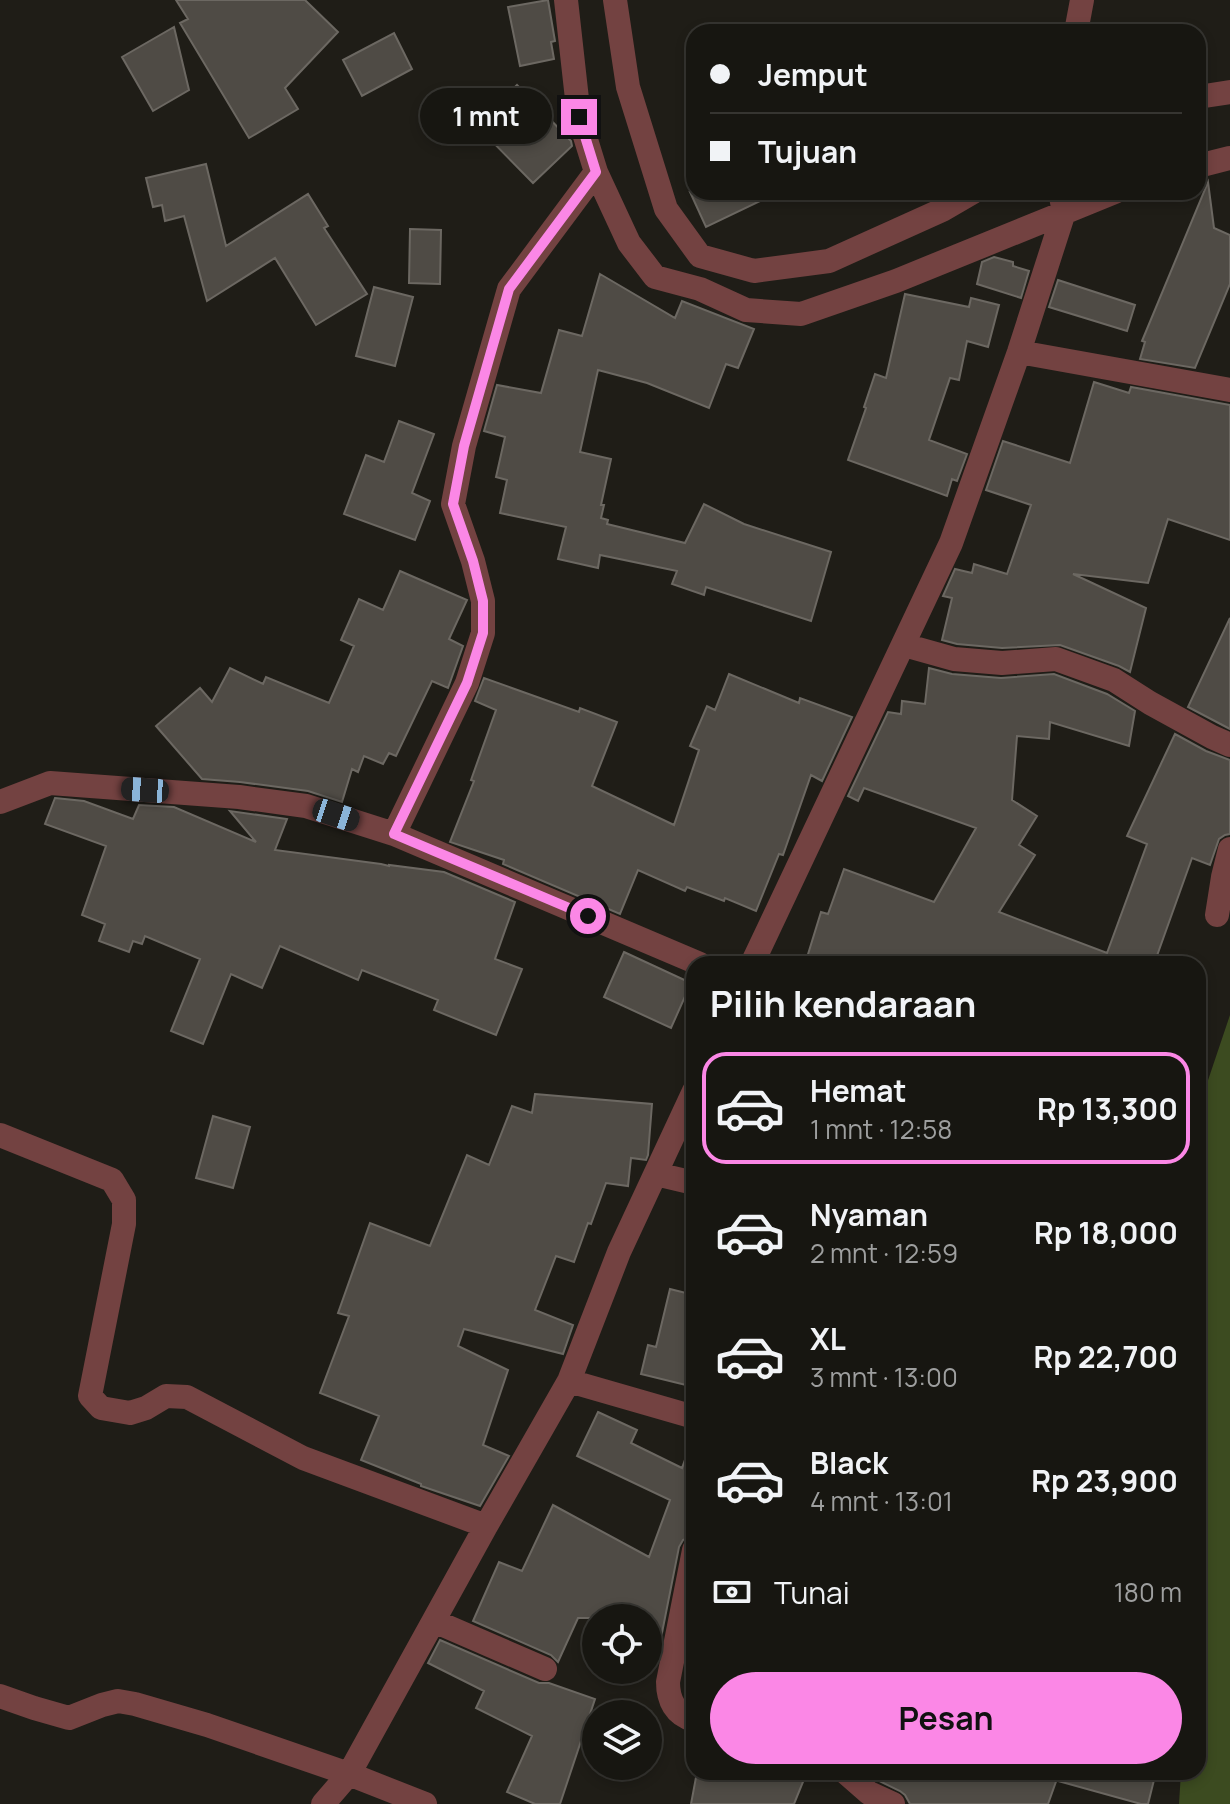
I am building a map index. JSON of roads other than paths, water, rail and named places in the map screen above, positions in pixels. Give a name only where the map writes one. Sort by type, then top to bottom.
[{"type":"street","points":[[566,0],[579,117],[596,172],[629,243],[655,277],[700,289],[746,310],[801,314],[896,281],[1060,200]]},
{"type":"street","points":[[615,0],[628,87],[666,209],[700,256],[754,271],[829,261],[959,200]]},
{"type":"street","points":[[1078,24],[1082,0]]},
{"type":"street","points":[[1206,96],[1230,92]]},
{"type":"street","points":[[1206,164],[1230,158]]},
{"type":"street","points":[[394,834],[467,683],[483,633],[483,601],[453,504],[464,446],[509,289],[596,172]]},
{"type":"street","points":[[756,956],[951,543],[1019,352],[1062,200]]},
{"type":"street","points":[[1019,352],[1230,390]]},
{"type":"street","points":[[904,645],[954,659],[1002,663],[1056,659],[1114,680],[1162,710],[1230,745]]},
{"type":"street","points":[[0,802],[50,783],[239,797],[306,806],[394,834],[686,958]]},
{"type":"street","points":[[1217,915],[1230,849]]},
{"type":"street","points":[[323,1804],[349,1774],[569,1381],[619,1252],[686,1108]]},
{"type":"street","points":[[0,1135],[112,1180],[124,1200],[124,1224],[90,1396],[101,1408],[130,1413],[166,1396],[187,1397],[303,1458],[486,1526]]},
{"type":"street","points":[[656,1174],[686,1181]]},
{"type":"street","points":[[569,1381],[686,1415]]},
{"type":"street","points":[[686,1591],[668,1682],[668,1693],[678,1713],[686,1717]]},
{"type":"street","points":[[434,1621],[545,1669]]},
{"type":"street","points":[[0,1696],[69,1718],[118,1701],[135,1704],[207,1725],[425,1804]]},
{"type":"street","points":[[854,1780],[869,1793],[893,1804]]}]
